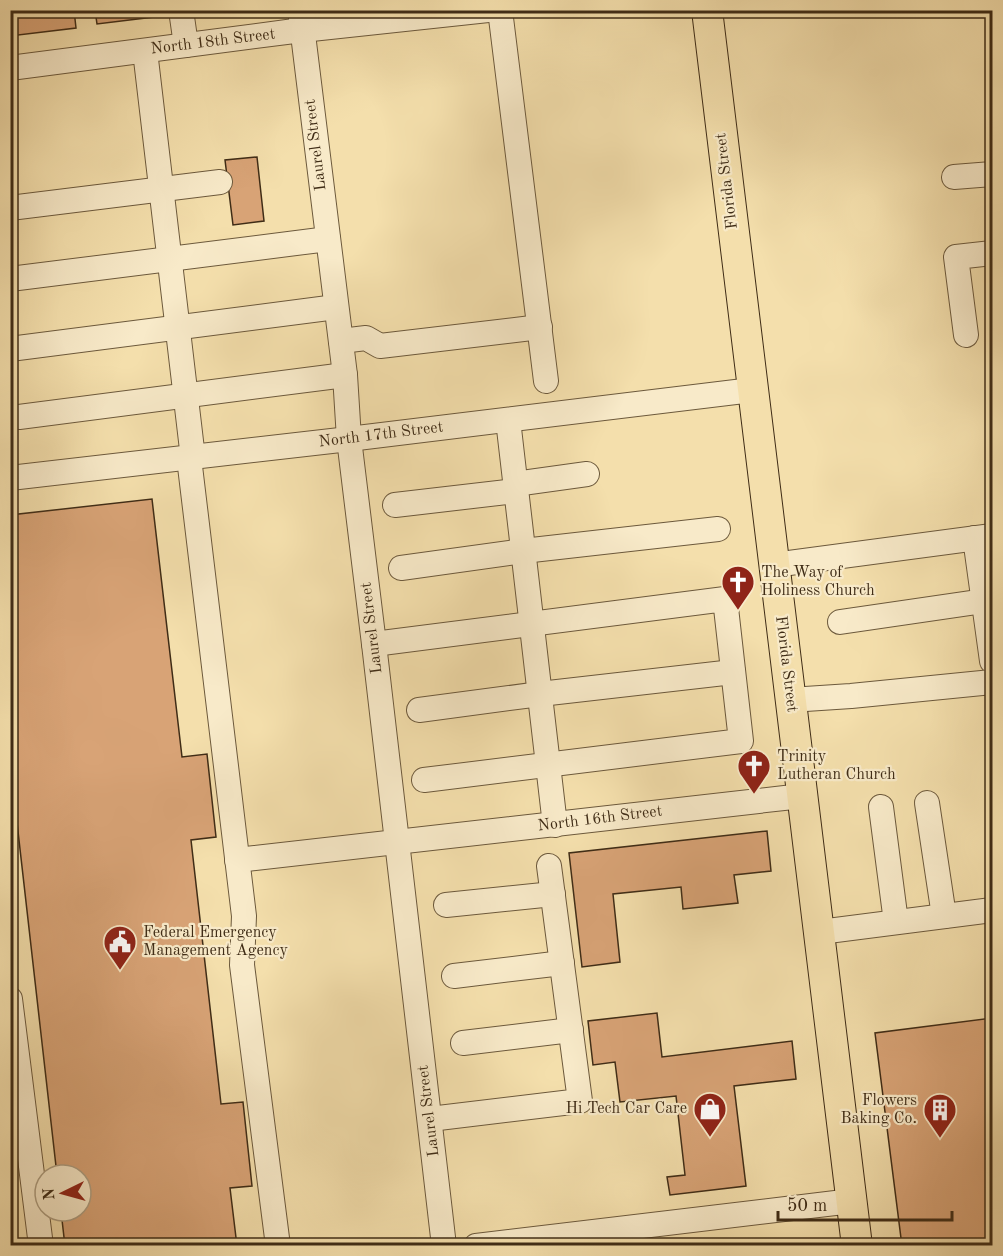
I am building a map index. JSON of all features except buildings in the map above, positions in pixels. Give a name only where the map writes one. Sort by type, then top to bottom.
[{"type":"main road","name":"Florida Street","points":[[707,10],[857,1245]]},
{"type":"street","points":[[181,10],[186,45]]},
{"type":"street","name":"North 18th Street","points":[[10,68],[186,45],[301,20],[488,10]]},
{"type":"street","points":[[501,10],[546,381]]},
{"type":"street","name":"Laurel Street","points":[[301,20],[345,375],[349,440],[444,1245]]},
{"type":"street","points":[[145,51],[244,916],[242,965],[278,1245]]},
{"type":"street","points":[[954,177],[993,174]]},
{"type":"street","points":[[10,208],[220,182]]},
{"type":"street","points":[[10,279],[328,239]]},
{"type":"street","points":[[966,335],[957,257],[993,253]]},
{"type":"street","points":[[10,349],[336,307]]},
{"type":"street","points":[[341,342],[366,338],[380,346],[540,327]]},
{"type":"street","points":[[19,417],[345,375]]},
{"type":"street","name":"North 17th Street","points":[[10,478],[349,440],[752,390]]},
{"type":"street","points":[[508,420],[555,825]]},
{"type":"street","points":[[395,505],[587,474]]},
{"type":"street","points":[[401,568],[523,551],[718,529]]},
{"type":"street","points":[[774,565],[984,537],[984,601],[993,661]]},
{"type":"street","points":[[374,644],[725,599],[741,741],[424,780]]},
{"type":"street","points":[[840,622],[984,601]]},
{"type":"street","points":[[419,710],[733,672]]},
{"type":"street","points":[[790,700],[993,682]]},
{"type":"street","name":"North 16th Street","points":[[237,861],[802,796]]},
{"type":"street","points":[[927,802],[944,916]]},
{"type":"street","points":[[881,807],[896,922]]},
{"type":"street","points":[[430,1119],[580,1101],[549,866]]},
{"type":"street","points":[[446,905],[553,894]]},
{"type":"street","points":[[820,932],[993,910]]},
{"type":"street","points":[[454,976],[562,963]]},
{"type":"street","points":[[10,999],[41,1245]]},
{"type":"street","points":[[463,1043],[571,1030]]},
{"type":"street","points":[[476,1245],[852,1201]]},
{"type":"place","name":"The Way of Holiness Church","points":[[738,611]]},
{"type":"place","name":"Trinity Lutheran Church","points":[[754,795]]},
{"type":"place","name":"Federal Emergency Management Agency","points":[[120,971]]},
{"type":"place","name":"Hi Tech Car Care","points":[[710,1138]]},
{"type":"place","name":"Flowers Baking Co.","points":[[940,1139]]}]
